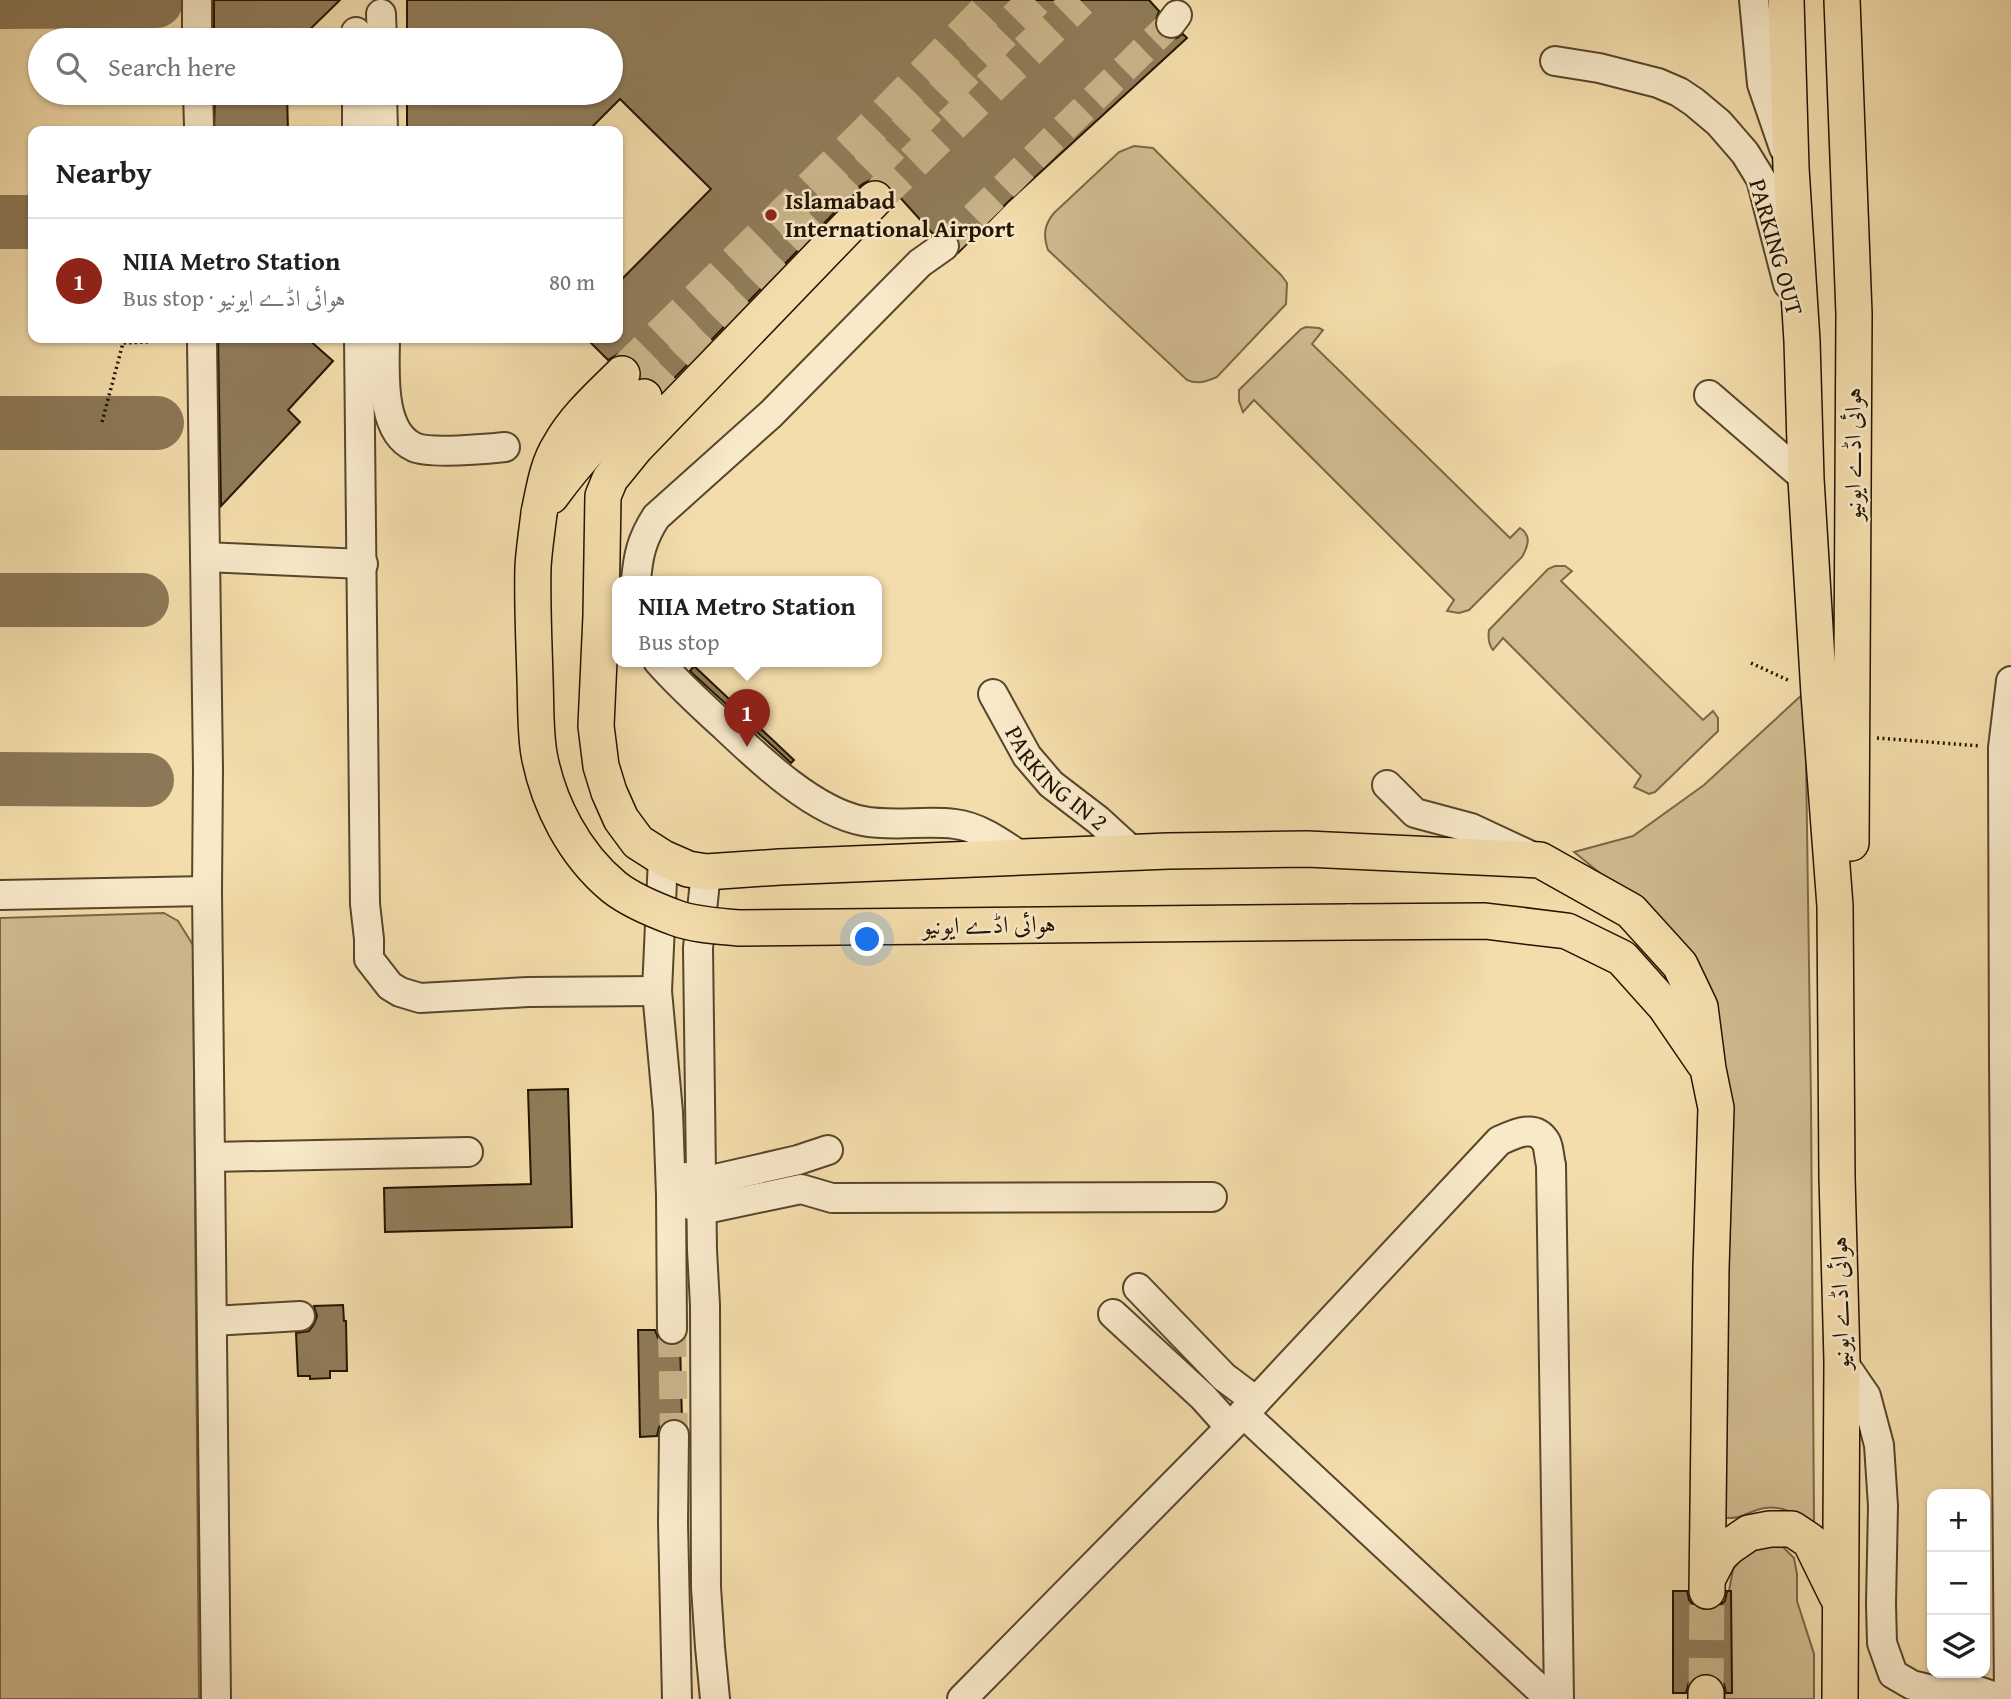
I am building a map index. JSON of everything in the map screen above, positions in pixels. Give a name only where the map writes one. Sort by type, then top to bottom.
[{"type":"main road","name":"ہوائی اڈے ایونیو","points":[[1786,0],[1791,167],[1802,341],[1805,479],[1835,906],[1842,1361],[1840,1699]]},
{"type":"main road","name":"ہوائی اڈے ایونیو","points":[[1835,906],[1852,841],[1854,314],[1842,0]]},
{"type":"main road","points":[[706,872],[688,869],[663,858],[638,842],[621,818],[601,766],[597,726],[603,496],[610,479],[636,447],[875,199]]},
{"type":"main road","name":"ہوائی اڈے ایونیو","points":[[633,386],[574,424],[559,446],[549,469],[538,513],[533,565],[538,751],[545,783],[575,842],[590,863],[615,888],[678,919],[739,928],[1485,920],[1567,931],[1622,958],[1665,1006],[1708,1069]]},
{"type":"main road","name":"ہوائی اڈے ایونیو","points":[[706,872],[1133,852],[1307,849],[1539,860],[1631,911],[1680,965],[1700,1007],[1716,1108],[1711,1268],[1708,1585],[1720,1555],[1749,1533],[1792,1529],[1810,1541],[1840,1602]]},
{"type":"street","points":[[197,0],[197,28]]},
{"type":"street","name":"PARKING OUT","points":[[1754,0],[1762,84],[1791,167]]},
{"type":"street","name":"PARKING OUT","points":[[1555,61],[1599,68],[1658,83],[1679,92],[1719,123],[1745,153],[1761,179],[1802,341]]},
{"type":"street","points":[[198,105],[199,126]]},
{"type":"street","points":[[357,105],[357,126]]},
{"type":"street","points":[[382,105],[383,126]]},
{"type":"street","points":[[636,576],[644,537],[656,517],[771,414],[920,263],[944,246]]},
{"type":"street","points":[[202,343],[216,1699]]},
{"type":"street","points":[[359,343],[365,904],[369,959],[390,986],[420,998],[528,992],[657,991]]},
{"type":"street","points":[[385,343],[386,398],[391,421],[401,439],[415,448],[436,450],[505,447]]},
{"type":"street","points":[[1709,395],[1805,479]]},
{"type":"street","points":[[360,461],[401,439]]},
{"type":"street","points":[[205,557],[363,564]]},
{"type":"street","points":[[662,667],[747,747],[804,794],[837,813],[863,821],[956,824],[990,835],[1022,857]]},
{"type":"street","points":[[2009,1699],[2003,747],[2011,681]]},
{"type":"street","name":"PARKING IN 2","points":[[993,694],[1027,756],[1051,783],[1133,852]]},
{"type":"street","points":[[1387,785],[1415,813],[1471,828],[1539,860]]},
{"type":"street","points":[[663,858],[657,991],[668,1112],[672,1317],[705,1305]]},
{"type":"street","points":[[706,872],[698,948],[701,1210],[705,1305],[706,1587],[715,1699]]},
{"type":"street","points":[[0,895],[207,891]]},
{"type":"street","points":[[962,1699],[1243,1413],[1499,1141],[1519,1131],[1535,1132],[1546,1142],[1551,1165],[1559,1699]]},
{"type":"street","points":[[670,1183],[702,1182],[798,1160],[828,1150]]},
{"type":"street","points":[[210,1157],[468,1152]]},
{"type":"street","points":[[670,1183],[701,1210]]},
{"type":"street","points":[[701,1210],[801,1189],[832,1198],[1212,1197]]},
{"type":"street","points":[[1138,1288],[1224,1377],[1243,1413],[1550,1699]]},
{"type":"street","points":[[1113,1314],[1203,1397],[1243,1413]]},
{"type":"street","points":[[212,1321],[300,1316]]},
{"type":"street","points":[[1842,1361],[1866,1396],[1879,1446],[1883,1506],[1882,1643],[1893,1674],[1912,1685],[1941,1692],[1975,1690],[2002,1699]]},
{"type":"street","points":[[674,1435],[677,1699]]},
{"type":"path","points":[[102,422],[123,343]]},
{"type":"path","points":[[1751,663],[1791,681]]},
{"type":"path","points":[[1852,736],[2003,747]]},
{"type":"shaded area","points":[[1134,146],[1153,148],[1287,283],[1286,304],[1217,377],[1206,381],[1187,380],[1048,250],[1045,230],[1054,213],[1119,152]]},
{"type":"shaded area","points":[[1306,327],[1323,330],[1312,344],[1510,538],[1520,528],[1526,534],[1527,545],[1522,557],[1469,610],[1459,613],[1447,611],[1454,600],[1254,400],[1243,412],[1239,390]]},
{"type":"shaded area","points":[[1565,566],[1572,571],[1561,581],[1703,720],[1713,711],[1718,718],[1718,731],[1655,792],[1649,794],[1634,787],[1641,776],[1503,638],[1493,650],[1491,646],[1489,630],[1548,569]]},
{"type":"shaded area","points":[[1805,692],[1814,1523],[1788,1511],[1774,1508],[1760,1509],[1739,1517],[1722,1518],[1726,1073],[1612,883],[1574,852],[1633,836],[1704,785]]},
{"type":"shaded area","points":[[164,913],[178,921],[193,945],[199,1699],[0,1699],[0,918]]},
{"type":"shaded area","points":[[1762,1547],[1783,1547],[1794,1558],[1797,1601],[1814,1654],[1814,1699],[1725,1699],[1726,1607],[1733,1569],[1745,1555]]},
{"type":"building","points":[[214,0],[340,0],[311,28],[214,28]]},
{"type":"building","name":"Islamabad International Airport","points":[[407,0],[1149,0],[1159,11],[1155,22],[1161,36],[1170,39],[1183,34],[1187,38],[1008,202],[959,252],[957,236],[943,229],[933,234],[888,184],[879,179],[861,185],[663,390],[652,378],[642,377],[636,359],[627,354],[618,354],[608,360],[591,343],[623,343],[623,278],[711,189],[623,102],[623,28],[407,28]]},
{"type":"building","points":[[215,105],[287,105],[288,126],[214,126]]},
{"type":"building","name":"Islamabad International Airport","points":[[407,105],[614,105],[593,126],[407,126]]},
{"type":"building","points":[[218,343],[313,343],[333,361],[288,410],[300,422],[221,506]]},
{"type":"building","points":[[695,667],[794,760],[791,763],[690,671]]},
{"type":"building","points":[[568,1089],[572,1227],[385,1232],[384,1188],[531,1184],[528,1090]]},
{"type":"building","points":[[343,1305],[347,1371],[330,1371],[330,1378],[310,1379],[310,1376],[298,1376],[296,1333],[309,1331],[314,1324],[317,1316],[314,1306]]},
{"type":"building","points":[[638,1330],[655,1330],[664,1344],[673,1346],[680,1343],[682,1420],[674,1418],[665,1421],[659,1427],[657,1436],[640,1437]]},
{"type":"building","points":[[1673,1591],[1687,1591],[1689,1600],[1696,1608],[1707,1611],[1717,1608],[1725,1601],[1727,1591],[1731,1591],[1732,1693],[1726,1693],[1724,1684],[1717,1676],[1705,1673],[1697,1675],[1689,1682],[1686,1693],[1673,1693]]},
{"type":"taxiway","points":[[0,2],[156,1]]},
{"type":"taxiway","points":[[0,222],[28,222]]},
{"type":"taxiway","points":[[0,423],[157,423]]},
{"type":"taxiway","points":[[0,600],[142,600]]},
{"type":"taxiway","points":[[0,779],[147,780]]},
{"type":"tunnel","points":[[622,374],[868,132],[997,0]]},
{"type":"tunnel","points":[[644,397],[1035,0]]},
{"type":"tunnel","points":[[875,199],[1080,0]]},
{"type":"tunnel","points":[[944,246],[1171,23]]},
{"type":"tunnel","points":[[672,1329],[674,1435]]},
{"type":"tunnel","points":[[1706,1693],[1707,1591]]},
{"type":"place","name":"Islamabad International Airport","points":[[771,215]]},
{"type":"place","name":"NIIA Metro Station","points":[[747,747]]}]
